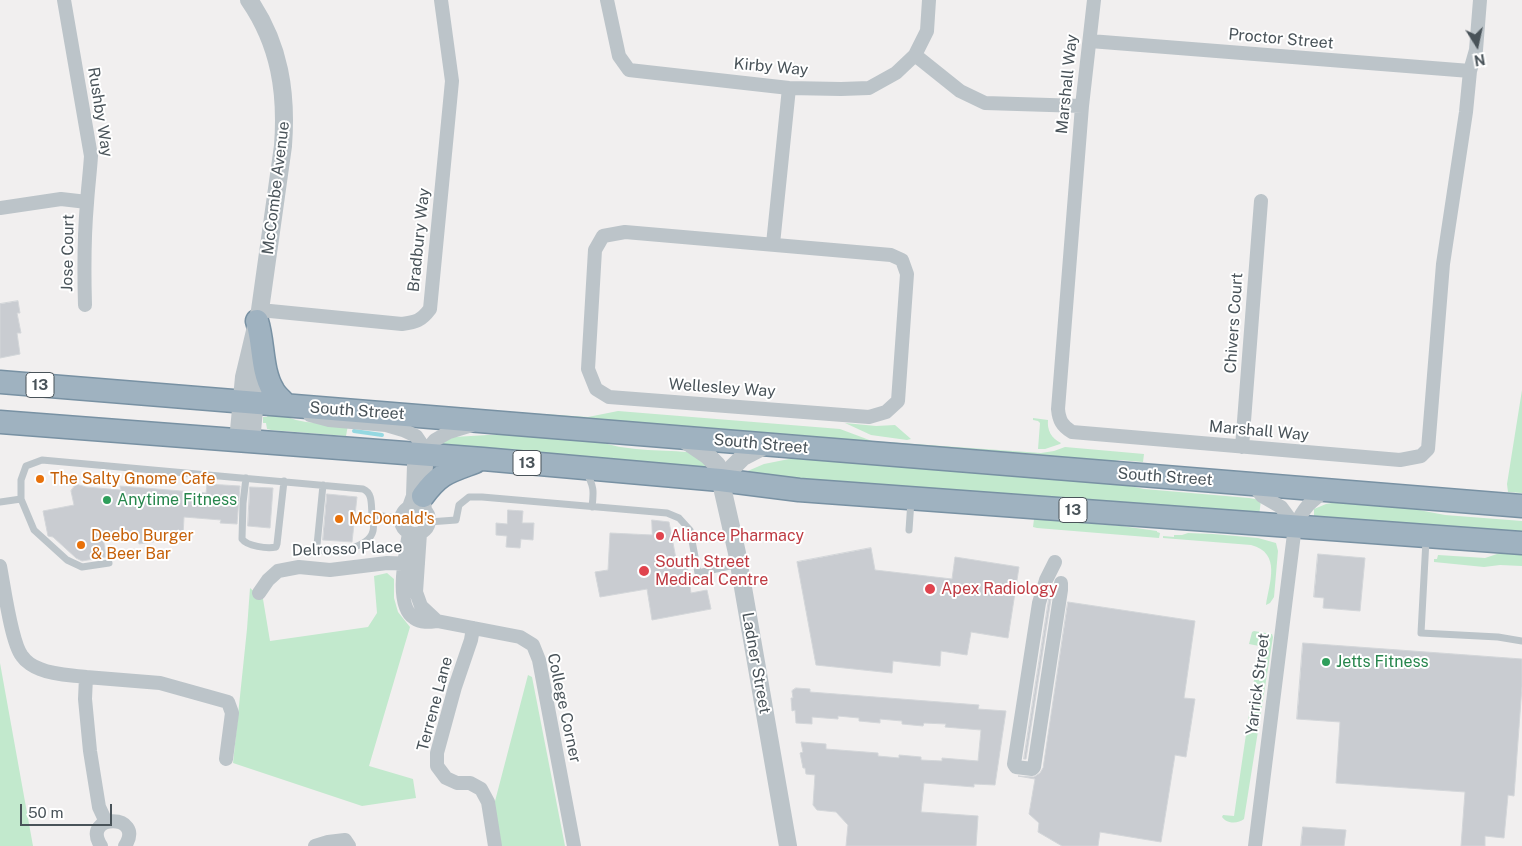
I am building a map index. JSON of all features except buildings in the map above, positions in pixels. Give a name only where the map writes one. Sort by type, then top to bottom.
[{"type":"highway","points":[[258,316],[268,378],[273,390],[286,405]]},
{"type":"highway","name":"South Street","points":[[5,385],[286,405],[1522,506]]},
{"type":"highway","name":"13","points":[[0,422],[483,459],[720,480],[799,490],[1522,543]]},
{"type":"highway","points":[[0,440],[6,434],[30,425]]},
{"type":"highway","points":[[419,517],[434,482],[444,474],[483,459]]},
{"type":"street","name":"Rushby Way","points":[[64,0],[91,156],[87,202]]},
{"type":"street","name":"McCombe Avenue","points":[[244,442],[248,403],[244,377],[258,316],[283,146],[285,119],[282,82],[278,63],[264,26],[249,0]]},
{"type":"street","name":"Bradbury Way","points":[[258,316],[402,324],[416,322],[425,316],[430,309],[452,81],[441,0]]},
{"type":"street","name":"Kirby Way","points":[[607,0],[619,56],[629,70],[790,88],[841,89],[869,88],[896,73],[915,55],[927,31],[929,0]]},
{"type":"street","name":"Marshall Way","points":[[1094,0],[1082,106],[1058,409],[1062,424],[1072,432],[1400,460],[1420,456],[1428,449],[1443,264],[1466,112],[1470,72],[1476,50],[1480,0]]},
{"type":"street","name":"Proctor Street","points":[[1090,41],[1470,72]]},
{"type":"street","points":[[915,55],[960,91],[985,103],[1082,106]]},
{"type":"street","points":[[773,244],[790,88]]},
{"type":"street","points":[[0,208],[61,199],[87,202]]},
{"type":"street","name":"Chivers Court","points":[[1242,447],[1261,201]]},
{"type":"street","name":"Jose Court","points":[[85,305],[84,268],[87,202]]},
{"type":"street","name":"Wellesley Way","points":[[625,232],[773,244],[891,255],[902,260],[907,274],[898,401],[886,412],[869,417],[609,397],[596,389],[588,369],[595,250],[603,236],[625,232]]},
{"type":"street","name":"College Corner","points":[[286,405],[320,419],[386,425],[403,430],[419,439],[426,466],[411,564],[418,600],[427,613],[437,622],[520,637],[533,645],[539,660],[574,846]]},
{"type":"street","points":[[422,455],[435,440],[449,432],[474,424],[510,423]]},
{"type":"street","name":"Ladner Street","points":[[681,437],[707,454],[717,465],[739,564],[788,846]]},
{"type":"street","points":[[720,480],[743,457],[766,445]]},
{"type":"street","points":[[1252,483],[1262,496],[1282,508],[1295,526]]},
{"type":"street","name":"Yarrick Street","points":[[1255,846],[1295,526],[1306,506],[1328,490]]},
{"type":"street","points":[[400,518],[402,526],[419,517]]},
{"type":"street","points":[[1055,562],[1046,580],[1039,603],[1014,764],[1016,767],[1032,769],[1034,767],[1061,583]]},
{"type":"street","name":"Delrosso Place","points":[[259,593],[268,580],[278,571],[299,567],[330,570],[387,563],[411,564]]},
{"type":"street","points":[[0,566],[14,637],[21,655],[28,662],[50,672],[160,683],[228,702],[232,713],[226,759]]},
{"type":"street","name":"Terrene Lane","points":[[473,628],[438,752],[437,766],[446,778],[457,783],[470,783],[481,789],[488,802],[495,846]]},
{"type":"street","points":[[86,677],[85,699],[90,751],[99,807],[106,822]]},
{"type":"street","points":[[101,846],[97,838],[97,832],[106,822],[116,820],[125,825],[129,834],[129,845]]},
{"type":"street","points":[[315,846],[345,840],[349,846]]},
{"type":"lane","points":[[109,563],[82,567],[67,560],[34,530],[21,499],[21,480],[26,466],[42,460],[363,488],[370,495],[374,531],[368,540],[358,547],[326,552],[319,550],[317,545],[323,485]]},
{"type":"lane","points":[[585,469],[594,490],[592,507]]},
{"type":"lane","points":[[246,478],[242,539],[250,545],[271,548],[277,544],[284,482]]},
{"type":"lane","points":[[419,517],[456,520],[459,505],[469,497],[667,513],[679,518],[690,530],[698,573],[739,564]]},
{"type":"lane","points":[[909,530],[912,498]]},
{"type":"lane","points":[[0,502],[21,499]]},
{"type":"lane","points":[[372,515],[400,518]]},
{"type":"lane","points":[[1426,536],[1421,633],[1498,637],[1522,641]]},
{"type":"green space","points":[[1522,390],[1522,493],[1508,492],[1507,484]]},
{"type":"green space","points":[[482,410],[588,417],[618,411],[840,429],[872,441],[1041,453],[1065,447],[1144,454],[1143,462],[1120,460],[1103,463],[481,414]]},
{"type":"green space","points":[[268,414],[282,415],[306,422],[348,425],[346,436],[267,429],[266,423],[263,423],[263,417],[267,417]]},
{"type":"green space","points":[[1033,418],[1048,420],[1050,433],[1061,443],[1045,449],[1038,449],[1040,423],[1033,420]]},
{"type":"green space","points":[[845,423],[876,426],[895,425],[911,439],[871,435]]},
{"type":"green space","points":[[505,434],[599,441],[619,447],[687,452],[713,469],[435,444],[454,437]]},
{"type":"green space","points":[[794,458],[1116,483],[1144,489],[1261,500],[1259,516],[745,475],[743,473],[764,464]]},
{"type":"green space","points":[[1342,501],[1408,507],[1445,515],[1522,521],[1522,533],[1314,521],[1314,509],[1326,504]]},
{"type":"green space","points":[[1034,519],[1122,526],[1160,533],[1159,538],[1037,528],[1033,527]]},
{"type":"green space","points":[[1188,533],[1258,538],[1276,543],[1278,551],[1274,597],[1270,603],[1266,605],[1271,578],[1270,562],[1267,555],[1261,549],[1251,545],[1163,538],[1163,536],[1174,537],[1174,535]]},
{"type":"green space","points":[[1506,551],[1522,552],[1522,566],[1500,565],[1484,567],[1434,562],[1438,555],[1485,558]]},
{"type":"green space","points":[[387,573],[394,579],[394,598],[398,612],[410,627],[369,766],[413,779],[416,798],[362,806],[233,763],[250,588],[263,599],[270,641],[368,627],[377,613],[374,576]]},
{"type":"green space","points":[[1252,632],[1272,634],[1273,637],[1244,819],[1233,823],[1222,817],[1223,815],[1234,816],[1259,646],[1249,644]]},
{"type":"green space","points":[[0,663],[33,846],[0,846]]},
{"type":"green space","points":[[528,675],[532,677],[565,846],[501,846],[494,805]]},
{"type":"waterway","points":[[354,431],[382,435]]},
{"type":"place","name":"The Salty Gnome Cafe","points":[[40,479]]},
{"type":"place","name":"Anytime Fitness","points":[[107,500]]},
{"type":"place","name":"McDonald's","points":[[339,519]]},
{"type":"place","name":"Aliance Pharmacy","points":[[660,536]]},
{"type":"place","name":"Deebo Burger & Beer Bar","points":[[81,545]]},
{"type":"place","name":"South Street Medical Centre","points":[[644,571]]},
{"type":"place","name":"Apex Radiology","points":[[930,589]]},
{"type":"place","name":"Jetts Fitness","points":[[1326,662]]}]
